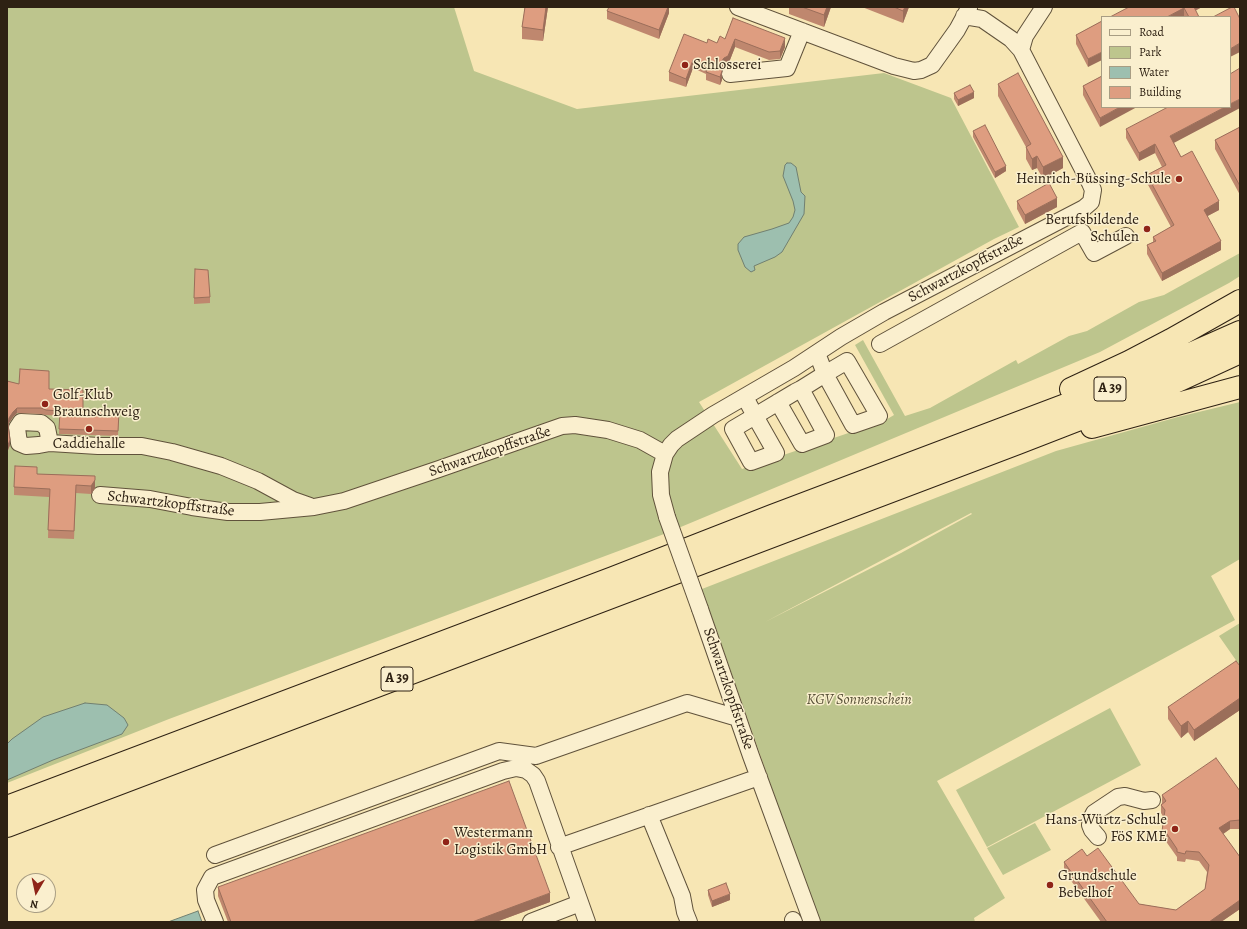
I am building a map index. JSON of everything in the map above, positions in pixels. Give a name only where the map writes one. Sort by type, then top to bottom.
[{"type":"highway","points":[[977,440],[1020,412],[1129,362],[1240,301]]},
{"type":"highway","name":"A 39","points":[[7,807],[977,440],[1127,382],[1240,332]]},
{"type":"highway","name":"A 39","points":[[7,826],[1018,444],[1175,382],[1240,352]]},
{"type":"highway","points":[[1018,444],[1095,426],[1240,387]]},
{"type":"street","points":[[738,7],[768,12],[802,31],[894,66],[909,70],[921,70],[932,64],[957,30],[964,10]]},
{"type":"street","points":[[1020,50],[1026,36],[1044,7]]},
{"type":"street","name":"Schwartzkopffstraße","points":[[812,922],[667,517],[661,495],[660,472],[665,454],[671,445],[690,429],[791,370],[847,333],[918,294],[1084,208],[1091,202],[1093,190],[1090,183],[1020,50],[1011,39],[982,19],[964,10]]},
{"type":"street","points":[[730,74],[787,68],[802,31]]},
{"type":"street","points":[[880,344],[1082,232],[1094,253],[1126,236]]},
{"type":"street","points":[[918,294],[930,316]]},
{"type":"street","points":[[745,397],[755,416],[801,389],[825,374],[817,353]]},
{"type":"street","points":[[778,402],[802,444],[826,435],[801,389]]},
{"type":"street","name":"Schwartzkopffstraße","points":[[100,495],[150,498],[192,507],[228,512],[260,512],[314,507],[344,501],[562,426],[575,425],[608,430],[640,440],[665,454]]},
{"type":"street","name":"Schwartzkopffstraße","points":[[50,443],[98,446],[142,446],[172,452],[221,466],[258,481],[293,500],[314,507]]},
{"type":"street","points":[[215,855],[499,751],[536,756],[687,703],[738,718]]},
{"type":"street","points":[[215,922],[206,900],[205,890],[212,877],[504,771],[516,768],[526,770],[533,775],[537,781],[587,922]]},
{"type":"street","points":[[560,847],[759,777]]},
{"type":"street","points":[[1098,837],[1090,825],[1094,813],[1118,797],[1125,796],[1152,800]]},
{"type":"street","points":[[649,815],[682,896],[685,912],[689,922]]},
{"type":"street","points":[[531,922],[580,903]]},
{"type":"green space","points":[[7,7],[454,7],[474,71],[577,109],[884,73],[951,98],[1019,227],[994,239],[699,402],[742,469],[884,421],[894,415],[855,345],[863,340],[905,416],[930,408],[1016,360],[1018,364],[1069,336],[1087,331],[1139,302],[1164,295],[1240,253],[1240,276],[1100,352],[664,534],[169,719],[7,783]]},
{"type":"green space","name":"KGV Sonnenschein","points":[[1240,402],[1240,559],[1211,576],[1235,620],[937,781],[1005,898],[974,918],[975,922],[819,922],[702,589],[1056,451],[1178,417]],"holes":[[[971,513],[972,514],[901,553],[765,622]]]},
{"type":"green space","points":[[1240,623],[1240,666],[1219,636]]},
{"type":"green space","points":[[1110,708],[1141,765],[987,847],[956,790]]},
{"type":"green space","points":[[1035,823],[1051,850],[1003,875],[987,848]]},
{"type":"water","points":[[787,163],[791,163],[796,167],[801,192],[805,196],[804,214],[782,252],[775,257],[754,266],[755,270],[751,272],[745,267],[738,250],[738,244],[744,237],[789,223],[793,217],[795,210],[793,201],[783,176],[785,165]]},
{"type":"water","points":[[85,703],[107,705],[124,718],[128,725],[122,734],[53,760],[7,780],[7,744],[12,739],[43,717]]},
{"type":"water","points":[[198,911],[202,922],[168,922]]},
{"type":"building","points":[[525,7],[546,7],[543,30],[522,27]]},
{"type":"building","points":[[609,7],[668,7],[659,30],[607,11]]},
{"type":"building","points":[[802,7],[827,7],[824,15]]},
{"type":"building","points":[[894,7],[905,7],[903,11]]},
{"type":"building","points":[[1129,7],[1194,7],[1198,16],[1188,16],[1184,8],[1169,16],[1112,16]]},
{"type":"building","points":[[1234,7],[1240,19],[1240,43],[1231,48],[1231,16],[1215,16]]},
{"type":"building","points":[[733,18],[785,38],[780,51],[769,52],[735,39],[728,56],[721,62],[722,71],[720,77],[706,72],[709,66],[693,60],[686,79],[669,72],[684,34],[707,43],[708,39],[717,43],[720,36],[725,39]]},
{"type":"building","points":[[1101,22],[1101,52],[1088,59],[1076,35]]},
{"type":"building","points":[[1240,68],[1240,99],[1231,104],[1231,73]]},
{"type":"building","points":[[1018,73],[1063,157],[1043,167],[1037,156],[1032,159],[1026,147],[1031,144],[998,84]]},
{"type":"building","points":[[1101,77],[1101,108],[1118,108],[1100,118],[1083,86]]},
{"type":"building","points":[[970,85],[974,92],[958,100],[954,93]]},
{"type":"building","name":"Heinrich-Büssing-Schule","points":[[1166,108],[1223,108],[1170,136],[1181,157],[1192,151],[1219,201],[1204,210],[1221,241],[1162,273],[1147,245],[1156,241],[1153,237],[1174,225],[1147,175],[1166,165],[1155,144],[1139,153],[1126,129]]},
{"type":"building","points":[[985,125],[1006,166],[995,172],[973,131]]},
{"type":"building","points":[[1240,127],[1240,186],[1215,140]]},
{"type":"building","points":[[1049,183],[1057,198],[1025,215],[1017,201]]},
{"type":"building","points":[[195,269],[208,270],[210,297],[194,298]]},
{"type":"building","points":[[20,369],[49,371],[49,389],[83,390],[83,411],[119,412],[118,431],[59,429],[60,411],[41,408],[17,408],[9,418],[8,424],[10,440],[7,445],[7,381],[19,384]]},
{"type":"building","points":[[15,466],[37,467],[37,474],[95,476],[95,480],[91,486],[76,485],[74,531],[48,530],[50,489],[14,487]]},
{"type":"building","points":[[1236,661],[1240,666],[1240,698],[1194,730],[1188,721],[1181,726],[1168,707]]},
{"type":"building","points":[[1216,758],[1240,791],[1240,820],[1230,821],[1219,828],[1240,857],[1240,900],[1209,922],[1107,922],[1064,862],[1082,849],[1087,856],[1098,848],[1139,904],[1176,910],[1205,889],[1209,865],[1199,852],[1186,851],[1185,854],[1177,852],[1177,849],[1165,831],[1162,831],[1165,810],[1161,805],[1166,801],[1162,795]]},
{"type":"building","name":"Westermann Logistik GmbH","points":[[509,781],[550,893],[472,922],[231,922],[218,887]]},
{"type":"building","points":[[726,883],[730,894],[712,901],[708,890]]},
{"type":"place","name":"Schlosserei","points":[[685,65]]},
{"type":"place","name":"Heinrich-Büssing-Schule","points":[[1179,179]]},
{"type":"place","name":"Berufsbildende Schulen","points":[[1147,229]]},
{"type":"place","name":"Golf-Klub Braunschweig","points":[[45,404]]},
{"type":"place","name":"Caddiehalle","points":[[89,429]]},
{"type":"place","name":"Hans-Würtz-Schule FöS KME","points":[[1175,829]]},
{"type":"place","name":"Westermann Logistik GmbH","points":[[446,842]]},
{"type":"place","name":"Grundschule Bebelhof","points":[[1050,885]]}]
